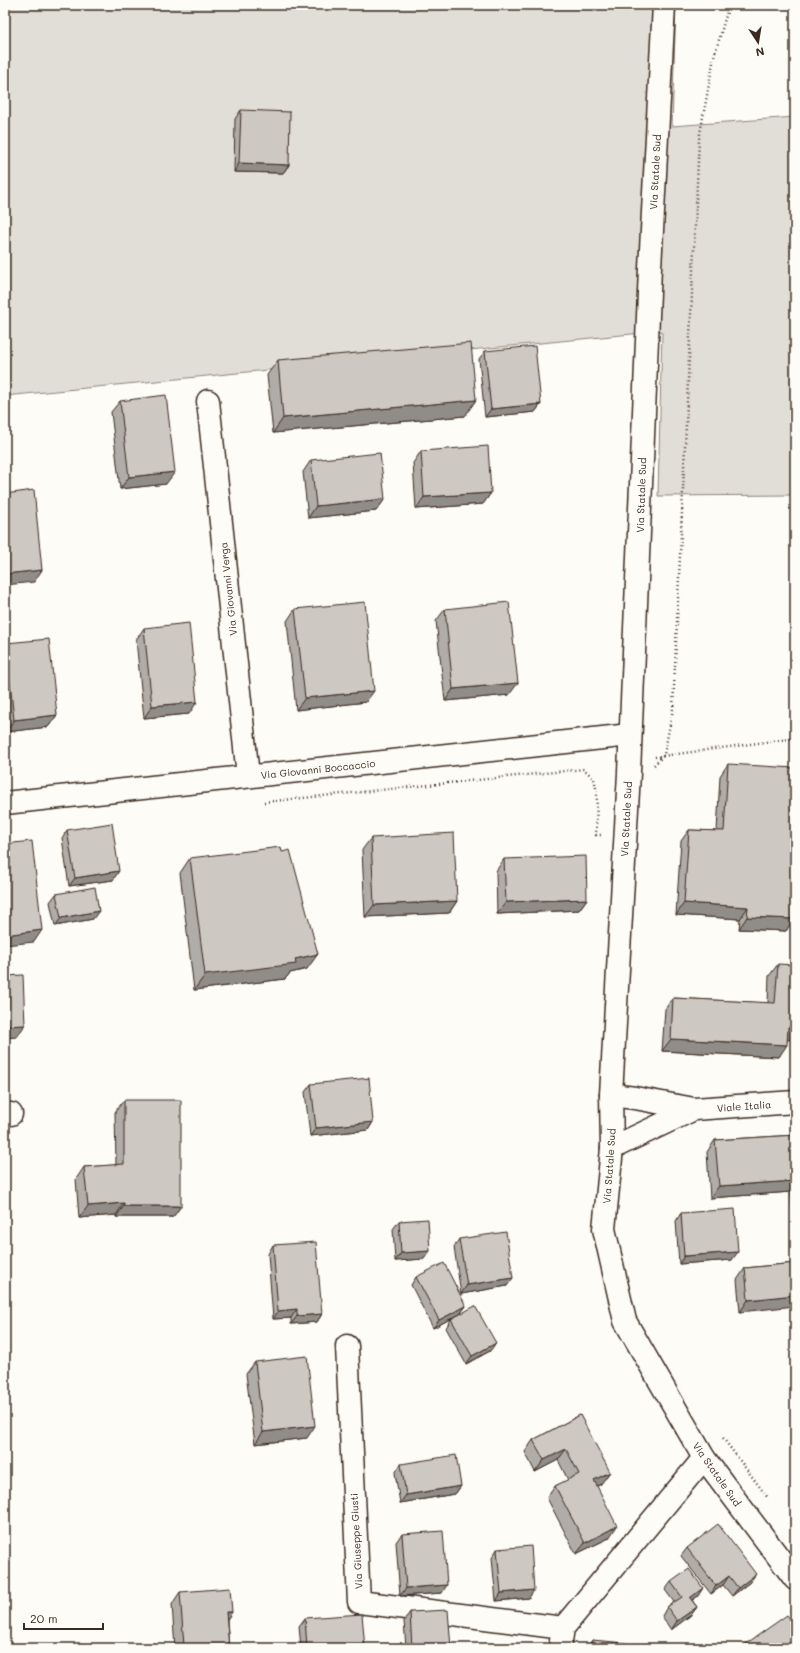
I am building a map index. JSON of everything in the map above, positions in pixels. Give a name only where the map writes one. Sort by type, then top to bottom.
[{"type":"street","name":"Via Statale Sud","points":[[664,5],[650,276],[630,760],[611,1095],[612,1148],[604,1229],[625,1321],[704,1458],[795,1579]]},
{"type":"street","name":"Via Giovanni Verga","points":[[208,401],[248,776]]},
{"type":"street","name":"Via Giovanni Boccaccio","points":[[5,802],[630,735]]},
{"type":"street","name":"Viale Italia","points":[[611,1095],[694,1109],[795,1102]]},
{"type":"street","name":"Viale Italia","points":[[612,1148],[694,1109]]},
{"type":"street","name":"Via Giuseppe Giusti","points":[[347,1346],[359,1602],[561,1638],[704,1458]]},
{"type":"path","points":[[650,768],[664,755],[673,709],[699,139],[714,57],[729,5]]},
{"type":"path","points":[[630,760],[795,738]]},
{"type":"path","points":[[258,802],[584,769],[594,779],[597,792],[596,835],[625,835]]},
{"type":"path","points":[[721,1435],[772,1504]]},
{"type":"shaded area","points":[[5,5],[676,5],[672,126],[795,117],[795,495],[658,496],[662,331],[5,396]]},
{"type":"building","points":[[241,110],[290,112],[289,165],[239,163]]},
{"type":"building","points":[[471,343],[476,400],[283,418],[278,360]]},
{"type":"building","points":[[535,346],[541,404],[491,409],[485,351]]},
{"type":"building","points":[[166,395],[175,472],[129,477],[120,401]]},
{"type":"building","points":[[488,446],[491,493],[424,497],[421,451]]},
{"type":"building","points":[[380,453],[385,499],[316,506],[311,460]]},
{"type":"building","points":[[34,490],[42,570],[5,574],[5,494]]},
{"type":"building","points":[[365,602],[374,691],[305,698],[295,609]]},
{"type":"building","points":[[509,602],[518,683],[453,689],[445,609]]},
{"type":"building","points":[[189,623],[197,702],[152,706],[144,628]]},
{"type":"building","points":[[49,639],[57,715],[14,720],[6,643]]},
{"type":"building","points":[[728,764],[795,768],[794,919],[747,917],[748,907],[684,903],[689,830],[724,831]]},
{"type":"building","points":[[112,823],[119,871],[75,878],[67,830]]},
{"type":"building","points":[[454,833],[457,901],[374,905],[371,838]]},
{"type":"building","points":[[32,841],[42,930],[5,935],[5,844]]},
{"type":"building","points":[[281,847],[282,852],[290,850],[318,954],[295,959],[296,964],[205,975],[190,858]]},
{"type":"building","points":[[586,856],[587,899],[506,902],[504,859]]},
{"type":"building","points":[[95,887],[99,911],[61,918],[56,894]]},
{"type":"building","points":[[778,964],[795,965],[795,1028],[788,1027],[787,1045],[671,1039],[673,998],[775,1003]]},
{"type":"building","points":[[23,975],[25,1025],[5,1026],[5,976]]},
{"type":"building","points":[[369,1078],[373,1122],[316,1128],[311,1084]]},
{"type":"building","points":[[124,1100],[181,1100],[181,1206],[124,1206],[124,1203],[88,1206],[84,1167],[124,1164]]},
{"type":"building","points":[[795,1135],[795,1181],[719,1186],[715,1140]]},
{"type":"building","points":[[735,1209],[738,1252],[684,1256],[681,1213]]},
{"type":"building","points":[[428,1219],[430,1251],[401,1253],[399,1221]]},
{"type":"building","points":[[506,1232],[513,1278],[467,1285],[459,1239]]},
{"type":"building","points":[[316,1242],[322,1314],[297,1316],[297,1309],[278,1311],[273,1245]]},
{"type":"building","points":[[444,1263],[466,1306],[439,1320],[416,1277]]},
{"type":"building","points":[[795,1263],[795,1295],[748,1300],[745,1268]]},
{"type":"building","points":[[475,1306],[496,1343],[472,1356],[451,1319]]},
{"type":"building","points":[[307,1356],[315,1426],[263,1432],[255,1362]]},
{"type":"building","points":[[580,1415],[610,1472],[594,1480],[617,1526],[585,1543],[555,1486],[579,1474],[566,1449],[544,1460],[533,1440]]},
{"type":"building","points":[[456,1455],[461,1486],[406,1495],[401,1464]]},
{"type":"building","points":[[718,1524],[756,1574],[738,1588],[729,1576],[716,1586],[687,1548]]},
{"type":"building","points":[[443,1531],[447,1585],[406,1588],[402,1534]]},
{"type":"building","points":[[531,1546],[534,1590],[501,1593],[497,1549]]},
{"type":"building","points":[[689,1569],[703,1588],[690,1598],[697,1607],[677,1621],[667,1607],[682,1597],[671,1582]]},
{"type":"building","points":[[230,1588],[232,1612],[226,1612],[229,1648],[180,1648],[184,1646],[180,1592]]},
{"type":"building","points":[[448,1610],[451,1648],[412,1648],[410,1612]]},
{"type":"building","points":[[362,1614],[365,1648],[307,1648],[305,1618]]},
{"type":"building","points":[[787,1615],[795,1625],[795,1648],[740,1648]]},
{"type":"building","points":[[592,1640],[626,1643],[626,1648],[591,1648]]}]
